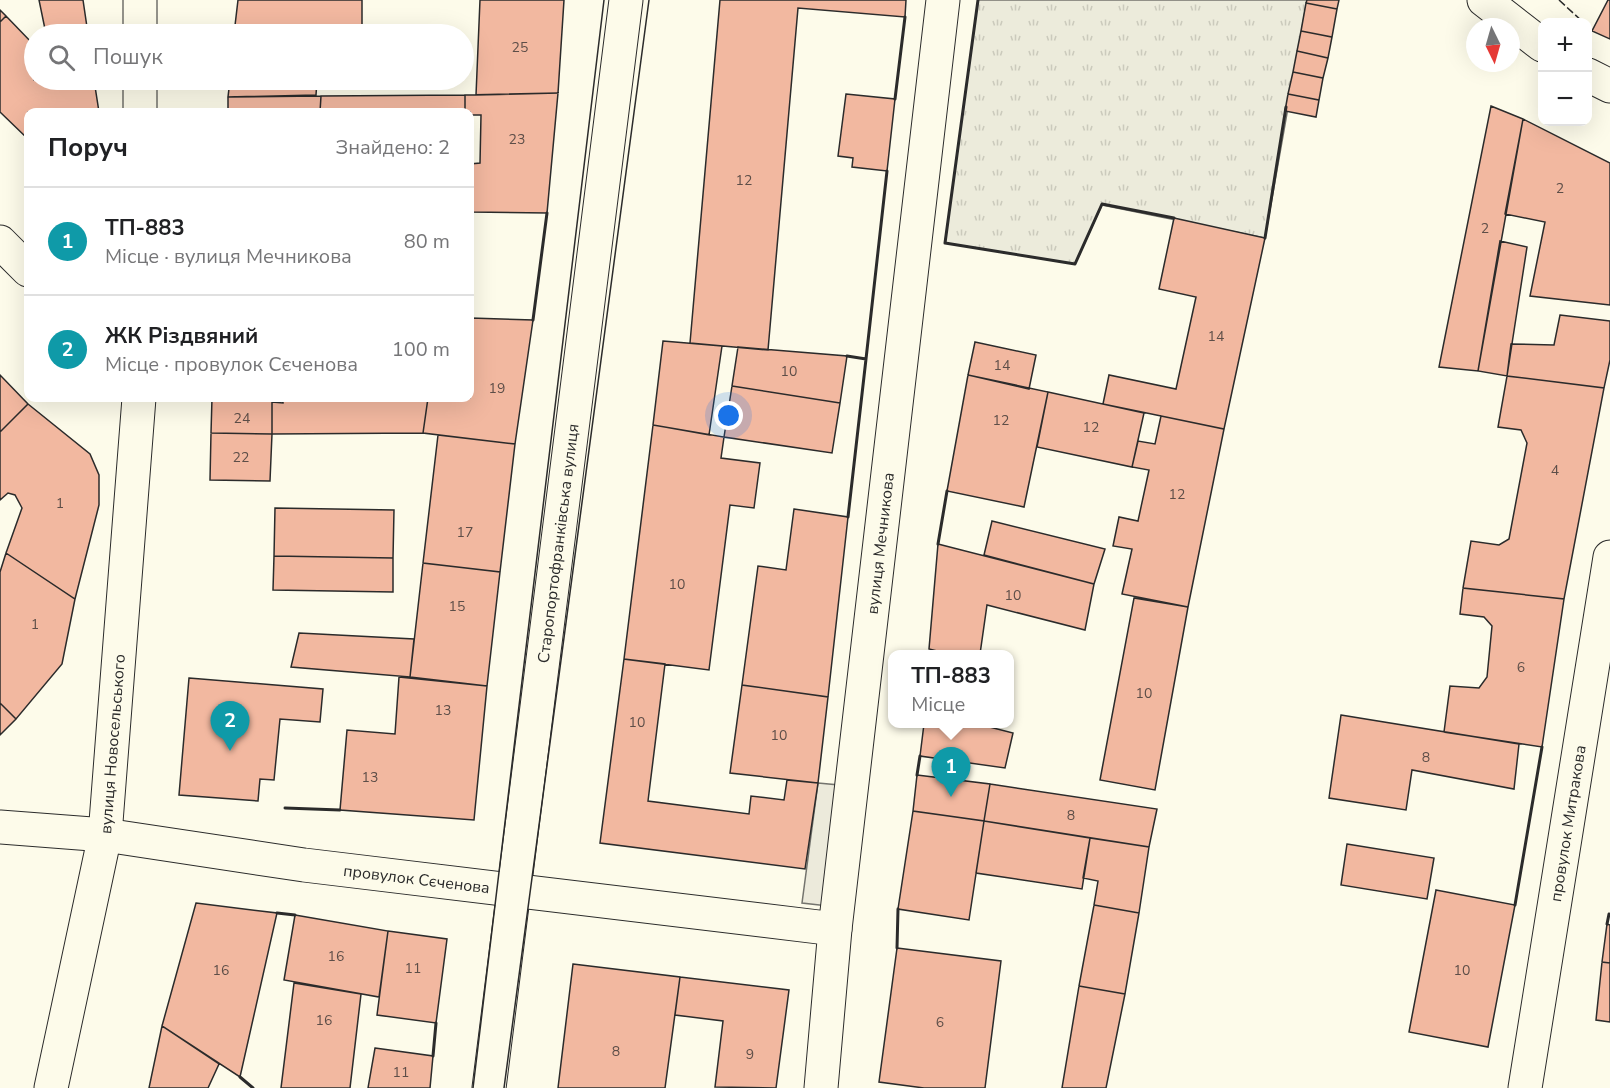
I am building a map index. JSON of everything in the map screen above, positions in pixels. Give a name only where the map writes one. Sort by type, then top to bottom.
[{"type":"street","points":[[140,0],[140,24]]},
{"type":"street","name":"Старопортофранківська вулиця","points":[[489,1088],[626,0]]},
{"type":"street","name":"вулиця Мечникова","points":[[821,1088],[835,929],[943,0]]},
{"type":"street","points":[[1484,0],[1538,42]]},
{"type":"street","points":[[1592,77],[1610,86]]},
{"type":"street","points":[[140,90],[141,108]]},
{"type":"street","points":[[0,242],[24,266]]},
{"type":"street","name":"вулиця Новосельського","points":[[51,1088],[105,835],[139,402]]},
{"type":"street","name":"провулок Митракова","points":[[1525,1088],[1610,557]]},
{"type":"street","name":"провулок Сєченова","points":[[0,827],[105,835],[304,866],[835,929]]},
{"type":"green space","points":[[978,0],[1307,0],[1265,238],[1102,205],[1075,264],[945,243]]},
{"type":"shaded area","points":[[818,783],[839,785],[828,906],[802,903]]},
{"type":"building","points":[[39,0],[83,0],[87,24],[44,24]]},
{"type":"building","points":[[238,0],[362,0],[362,24],[235,24]]},
{"type":"building","points":[[480,0],[564,0],[558,93],[476,95]]},
{"type":"building","points":[[720,0],[906,0],[905,17],[798,8],[768,350],[690,343]]},
{"type":"building","points":[[1307,0],[1339,0],[1337,9],[1306,3]]},
{"type":"building","points":[[1608,0],[1610,0],[1610,39],[1592,31]]},
{"type":"building","points":[[1306,3],[1337,9],[1332,37],[1301,31]]},
{"type":"building","points":[[0,10],[6,16],[0,22]]},
{"type":"building","points":[[6,16],[24,35],[24,90],[96,90],[98,108],[24,108],[24,135],[0,112],[0,22]]},
{"type":"building","points":[[1301,31],[1332,37],[1328,58],[1297,51]]},
{"type":"building","points":[[1297,51],[1328,58],[1323,78],[1293,72]]},
{"type":"building","points":[[1293,72],[1323,78],[1319,100],[1288,94]]},
{"type":"building","points":[[229,90],[316,90],[316,95],[228,97]]},
{"type":"building","points":[[558,93],[547,213],[474,212],[474,164],[480,163],[481,115],[474,115],[474,108],[465,108],[465,95]]},
{"type":"building","points":[[846,94],[895,99],[887,171],[852,167],[853,158],[838,156]]},
{"type":"building","points":[[1288,94],[1319,100],[1316,117],[1285,111]]},
{"type":"building","points":[[465,95],[465,108],[320,108],[321,96]]},
{"type":"building","points":[[321,96],[320,108],[228,108],[228,97]]},
{"type":"building","points":[[1491,106],[1523,119],[1478,371],[1439,367]]},
{"type":"building","points":[[1523,119],[1610,163],[1610,305],[1530,296],[1545,222],[1505,214]]},
{"type":"building","points":[[1174,218],[1265,238],[1224,429],[1103,404],[1109,375],[1176,389],[1196,297],[1159,289]]},
{"type":"building","points":[[1500,241],[1527,247],[1507,376],[1478,371]]},
{"type":"building","points":[[1560,315],[1610,321],[1610,360],[1604,388],[1507,376],[1511,344],[1554,345]]},
{"type":"building","points":[[474,318],[533,320],[515,444],[423,433],[427,402],[474,402]]},
{"type":"building","points":[[663,341],[722,346],[709,435],[653,425]]},
{"type":"building","points":[[975,342],[1036,355],[1029,389],[968,375]]},
{"type":"building","points":[[738,347],[847,356],[840,403],[732,386]]},
{"type":"building","points":[[0,375],[28,404],[0,432]]},
{"type":"building","points":[[968,375],[1048,392],[1024,507],[947,491]]},
{"type":"building","points":[[1507,376],[1604,388],[1564,599],[1463,588],[1471,541],[1499,545],[1509,539],[1527,443],[1521,430],[1498,427]]},
{"type":"building","points":[[732,386],[840,403],[832,453],[724,437]]},
{"type":"building","points":[[1048,392],[1144,413],[1132,467],[1037,447]]},
{"type":"building","points":[[212,402],[272,402],[272,434],[211,433]]},
{"type":"building","points":[[272,402],[427,402],[423,433],[272,434]]},
{"type":"building","points":[[28,404],[90,454],[99,475],[99,505],[75,599],[6,553],[22,508],[15,495],[8,493],[0,500],[0,432]]},
{"type":"building","points":[[1161,416],[1224,429],[1188,607],[1122,594],[1132,549],[1113,546],[1119,517],[1138,521],[1149,470],[1132,467],[1138,441],[1155,444]]},
{"type":"building","points":[[653,425],[724,437],[721,458],[760,463],[754,508],[730,505],[709,670],[624,659]]},
{"type":"building","points":[[211,433],[272,434],[270,481],[210,480]]},
{"type":"building","points":[[438,435],[515,444],[500,572],[423,563]]},
{"type":"building","points":[[275,508],[394,510],[393,558],[274,556]]},
{"type":"building","points":[[794,509],[848,517],[828,697],[742,685],[758,566],[786,570]]},
{"type":"building","points":[[992,521],[1105,549],[1094,584],[984,555]]},
{"type":"building","points":[[938,544],[1094,584],[1085,630],[987,605],[981,650],[929,649]]},
{"type":"building","points":[[6,553],[75,599],[62,664],[16,719],[0,703],[0,572]]},
{"type":"building","points":[[274,556],[393,558],[393,592],[273,590]]},
{"type":"building","points":[[423,563],[500,572],[487,686],[410,677]]},
{"type":"building","points":[[1463,588],[1564,599],[1542,747],[1444,732],[1450,686],[1479,688],[1487,677],[1492,626],[1484,617],[1460,614]]},
{"type":"building","points":[[1134,598],[1188,607],[1155,790],[1100,780]]},
{"type":"building","points":[[299,633],[414,639],[410,677],[291,667]]},
{"type":"building","points":[[624,659],[665,664],[648,801],[749,814],[751,796],[784,800],[787,780],[818,783],[805,869],[600,843]]},
{"type":"building","points":[[399,677],[487,686],[474,820],[340,810],[347,730],[395,734]]},
{"type":"building","points":[[189,678],[323,689],[320,722],[280,719],[274,780],[260,779],[258,801],[179,795]]},
{"type":"building","points":[[742,685],[828,697],[818,783],[730,773]]},
{"type":"building","points":[[0,703],[16,719],[0,735]]},
{"type":"building","points":[[1341,715],[1519,744],[1514,789],[1412,770],[1406,810],[1329,798]]},
{"type":"building","points":[[924,728],[994,728],[1013,733],[1005,768],[920,756]]},
{"type":"building","points":[[917,775],[990,784],[984,821],[913,811]]},
{"type":"building","points":[[990,784],[1157,809],[1149,847],[984,821]]},
{"type":"building","points":[[913,811],[984,821],[969,920],[898,909]]},
{"type":"building","points":[[984,821],[1090,838],[1082,889],[976,873]]},
{"type":"building","points":[[1090,838],[1149,847],[1139,913],[1094,905],[1098,881],[1083,878]]},
{"type":"building","points":[[1347,844],[1434,858],[1427,899],[1341,885]]},
{"type":"building","points":[[1436,890],[1515,905],[1488,1047],[1409,1032]]},
{"type":"building","points":[[196,903],[277,913],[240,1077],[162,1026]]},
{"type":"building","points":[[1094,905],[1139,913],[1125,994],[1079,986]]},
{"type":"building","points":[[295,915],[388,931],[379,997],[284,980]]},
{"type":"building","points":[[1607,924],[1610,925],[1610,963],[1602,962]]},
{"type":"building","points":[[388,931],[447,939],[436,1023],[377,1015]]},
{"type":"building","points":[[897,948],[1001,961],[985,1088],[924,1088],[879,1082]]},
{"type":"building","points":[[1602,962],[1610,963],[1610,1022],[1596,1020]]},
{"type":"building","points":[[573,964],[680,977],[665,1088],[558,1088]]},
{"type":"building","points":[[680,977],[789,990],[776,1088],[715,1087],[723,1021],[675,1015]]},
{"type":"building","points":[[294,983],[361,994],[350,1088],[281,1088]]},
{"type":"building","points":[[1079,986],[1125,994],[1106,1088],[1062,1088]]},
{"type":"building","points":[[162,1026],[219,1064],[208,1088],[149,1088]]},
{"type":"building","points":[[375,1048],[433,1056],[430,1088],[368,1088]]},
{"type":"tram line","points":[[473,1088],[604,0]]},
{"type":"tram line","points":[[504,1088],[649,0]]},
{"type":"fence","points":[[1559,0],[1579,18]]},
{"type":"wall","points":[[978,0],[945,243],[1075,264],[1102,204],[1174,218]]},
{"type":"wall","points":[[895,99],[905,17]]},
{"type":"wall","points":[[1265,238],[1286,107]]},
{"type":"wall","points":[[866,359],[887,171]]},
{"type":"wall","points":[[533,320],[547,213]]},
{"type":"wall","points":[[847,356],[866,359],[848,517]]},
{"type":"wall","points":[[938,544],[947,491]]},
{"type":"wall","points":[[1515,905],[1542,747]]},
{"type":"wall","points":[[917,775],[920,756]]},
{"type":"wall","points":[[285,808],[340,810]]},
{"type":"wall","points":[[897,948],[898,909]]},
{"type":"wall","points":[[277,913],[295,915]]},
{"type":"wall","points":[[1607,924],[1609,914]]},
{"type":"wall","points":[[433,1056],[436,1023]]},
{"type":"wall","points":[[240,1077],[253,1088]]},
{"type":"place","name":"ЖК Різдвяний","points":[[230,751]]},
{"type":"place","name":"ТП-883","points":[[951,797]]}]
